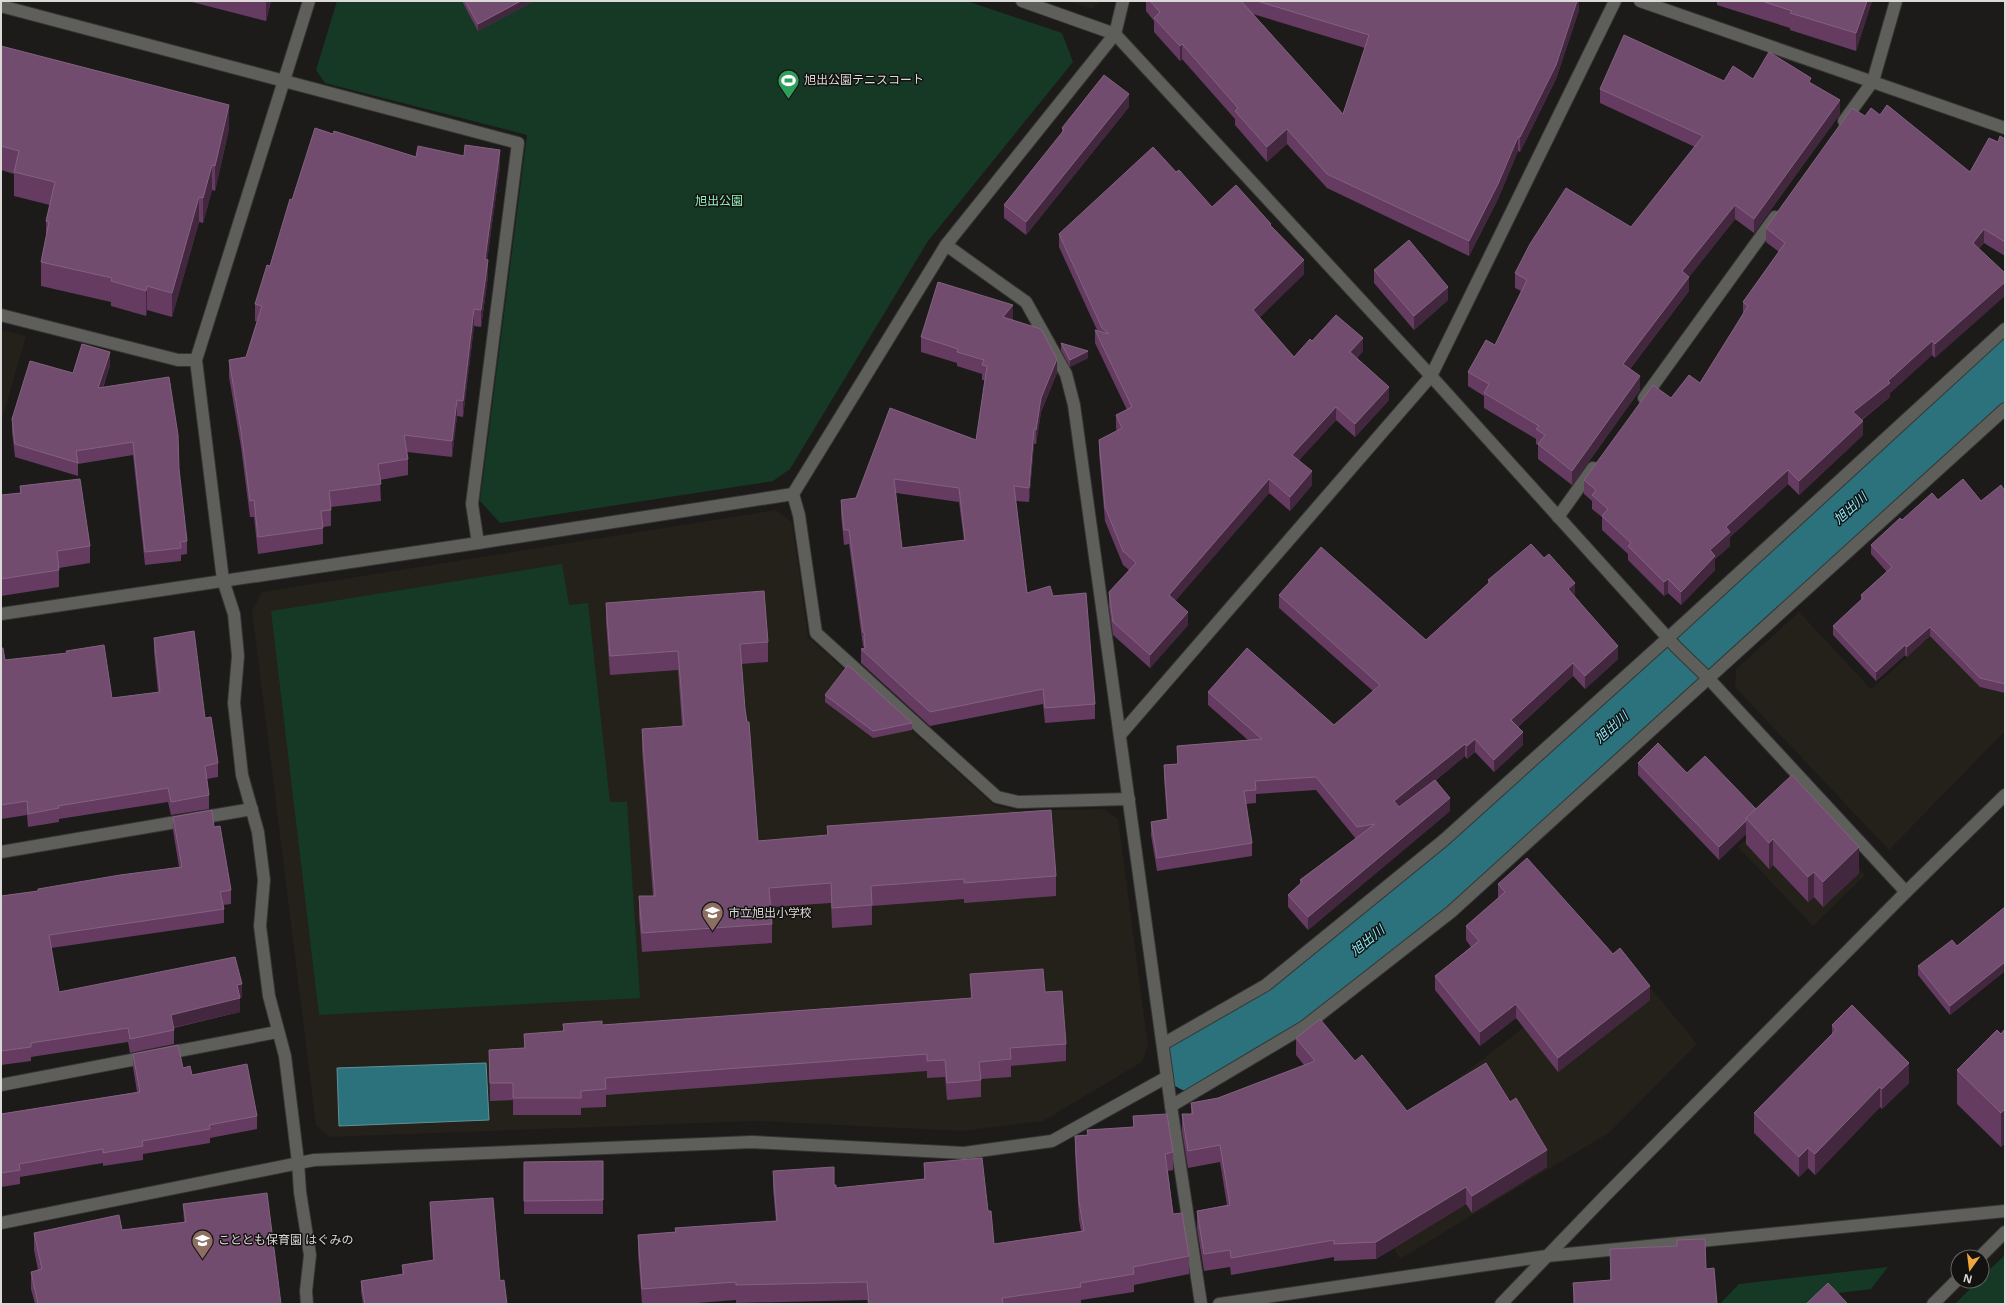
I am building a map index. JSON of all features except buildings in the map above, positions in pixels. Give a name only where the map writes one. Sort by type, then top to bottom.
[{"type":"street","points":[[307,1304],[306,1291],[310,1255],[300,1192],[298,1162],[284,1056],[269,996],[260,926],[264,880],[258,832],[242,775],[234,703],[238,656],[234,614],[223,580],[196,360],[309,1]]},
{"type":"street","points":[[1022,1],[1115,34],[1431,376],[1672,642],[1696,668],[1709,679],[1906,892]]},
{"type":"street","points":[[1,614],[478,543],[793,494],[946,245],[1115,34],[1123,1]]},
{"type":"street","points":[[1120,735],[1431,376],[1615,1]]},
{"type":"street","points":[[1640,1],[2005,128]]},
{"type":"street","points":[[1836,132],[1873,81],[1896,1]]},
{"type":"street","points":[[1,6],[518,143],[472,504],[478,543]]},
{"type":"street","points":[[1636,408],[1780,209]]},
{"type":"street","points":[[946,245],[1026,302],[1066,374],[1074,405],[1171,1106],[1201,1304]]},
{"type":"street","points":[[1,315],[178,360],[196,360]]},
{"type":"street","points":[[1163,1044],[1266,985],[1444,840],[1672,642],[2005,329]]},
{"type":"street","points":[[1171,1106],[1304,1027],[1451,912],[2005,409]]},
{"type":"street","points":[[1558,517],[1599,460]]},
{"type":"street","points":[[793,494],[800,515],[816,633],[997,797],[1018,802],[1129,799]]},
{"type":"street","points":[[1501,1304],[1906,892],[2005,795]]},
{"type":"street","points":[[1,852],[252,809]]},
{"type":"street","points":[[1,1085],[277,1032]]},
{"type":"street","points":[[1,1223],[314,1160],[752,1142],[964,1153],[987,1151],[1052,1141],[1167,1077]]},
{"type":"street","points":[[1219,1304],[1547,1256],[2005,1211]]},
{"type":"street","points":[[1988,1249],[2005,1232]]},
{"type":"street","points":[[1933,1304],[1950,1287]]},
{"type":"shaded area","points":[[1068,1],[1102,1],[1092,9]]},
{"type":"shaded area","points":[[1,330],[26,336],[1,423]]},
{"type":"shaded area","name":"市立旭出小学校","points":[[776,510],[792,522],[808,637],[994,805],[1018,811],[1105,809],[1118,819],[1148,1046],[1142,1062],[1043,1121],[962,1131],[759,1121],[330,1137],[316,1125],[252,610],[262,592]]},
{"type":"shaded area","points":[[2005,571],[2005,731],[1889,850],[1735,687],[1736,669],[1799,612],[1871,689]]},
{"type":"shaded area","points":[[1793,795],[1865,875],[1813,926],[1738,847]]},
{"type":"shaded area","points":[[1620,951],[1697,1044],[1610,1132],[1400,1259],[1345,1163],[1487,1056]]},
{"type":"green space","name":"旭出公園","points":[[337,1],[967,1],[1062,33],[1073,62],[928,241],[790,469],[773,481],[500,523],[480,501],[527,135],[325,83],[316,70]]},
{"type":"green space","points":[[562,564],[569,605],[588,603],[610,802],[627,802],[640,998],[319,1015],[271,611]]},
{"type":"green space","points":[[2005,1255],[2005,1304],[1955,1304],[1970,1289],[1990,1289],[1990,1269]]},
{"type":"green space","points":[[1888,1267],[1871,1289],[1830,1294],[1813,1304],[1720,1304],[1739,1284]]},
{"type":"water","points":[[486,1063],[489,1120],[339,1126],[337,1068]]},
{"type":"waterway","name":"旭出川","points":[[1195,1059],[1286,1005],[1468,858],[2005,367]]},
{"type":"place","name":"旭出公園テニスコート","points":[[788,100]]},
{"type":"place","name":"市立旭出小学校","points":[[713,932]]},
{"type":"place","name":"こととも保育園 はぐみの","points":[[203,1260]]}]
